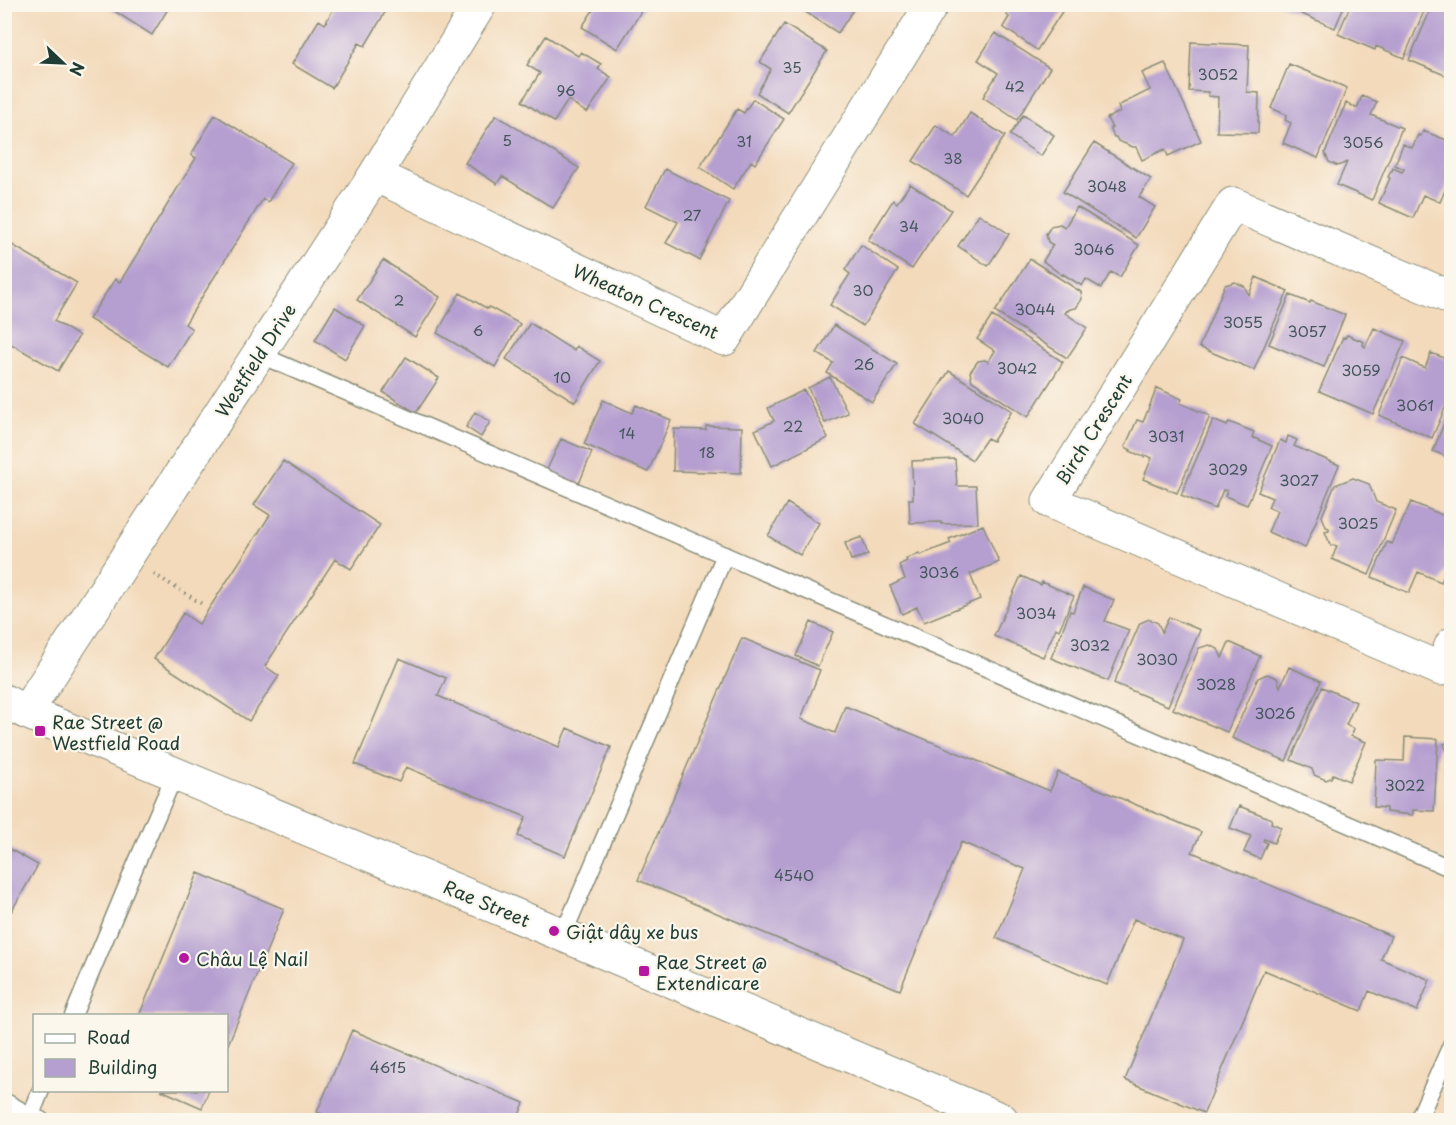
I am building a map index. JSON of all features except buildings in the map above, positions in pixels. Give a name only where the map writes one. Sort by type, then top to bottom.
[{"type":"street","name":"Westfield Drive","points":[[15,707],[130,552],[375,175],[480,4]]},
{"type":"street","name":"Wheaton Crescent","points":[[375,175],[724,339],[932,4]]},
{"type":"street","name":"Birch Crescent","points":[[1452,297],[1233,204],[1048,501],[1441,669],[1452,644]]},
{"type":"street","name":"Rae Street","points":[[15,707],[1002,1120]]},
{"type":"lane","points":[[258,354],[1452,869]]},
{"type":"lane","points":[[563,935],[725,555]]},
{"type":"lane","points":[[74,1014],[135,864],[175,774]]},
{"type":"lane","points":[[1418,1120],[1452,1043]]},
{"type":"lane","points":[[4,1101],[34,1119],[41,1092]]},
{"type":"path","points":[[130,552],[147,569],[202,604]]},
{"type":"place","name":"Rae Street @ Westfield Road","points":[[40,731]]},
{"type":"place","name":"Giật dây xe bus","points":[[554,931]]},
{"type":"place","name":"Châu Lệ Nail","points":[[184,958]]},
{"type":"place","name":"Rae Street @ Extendicare","points":[[644,971]]}]
